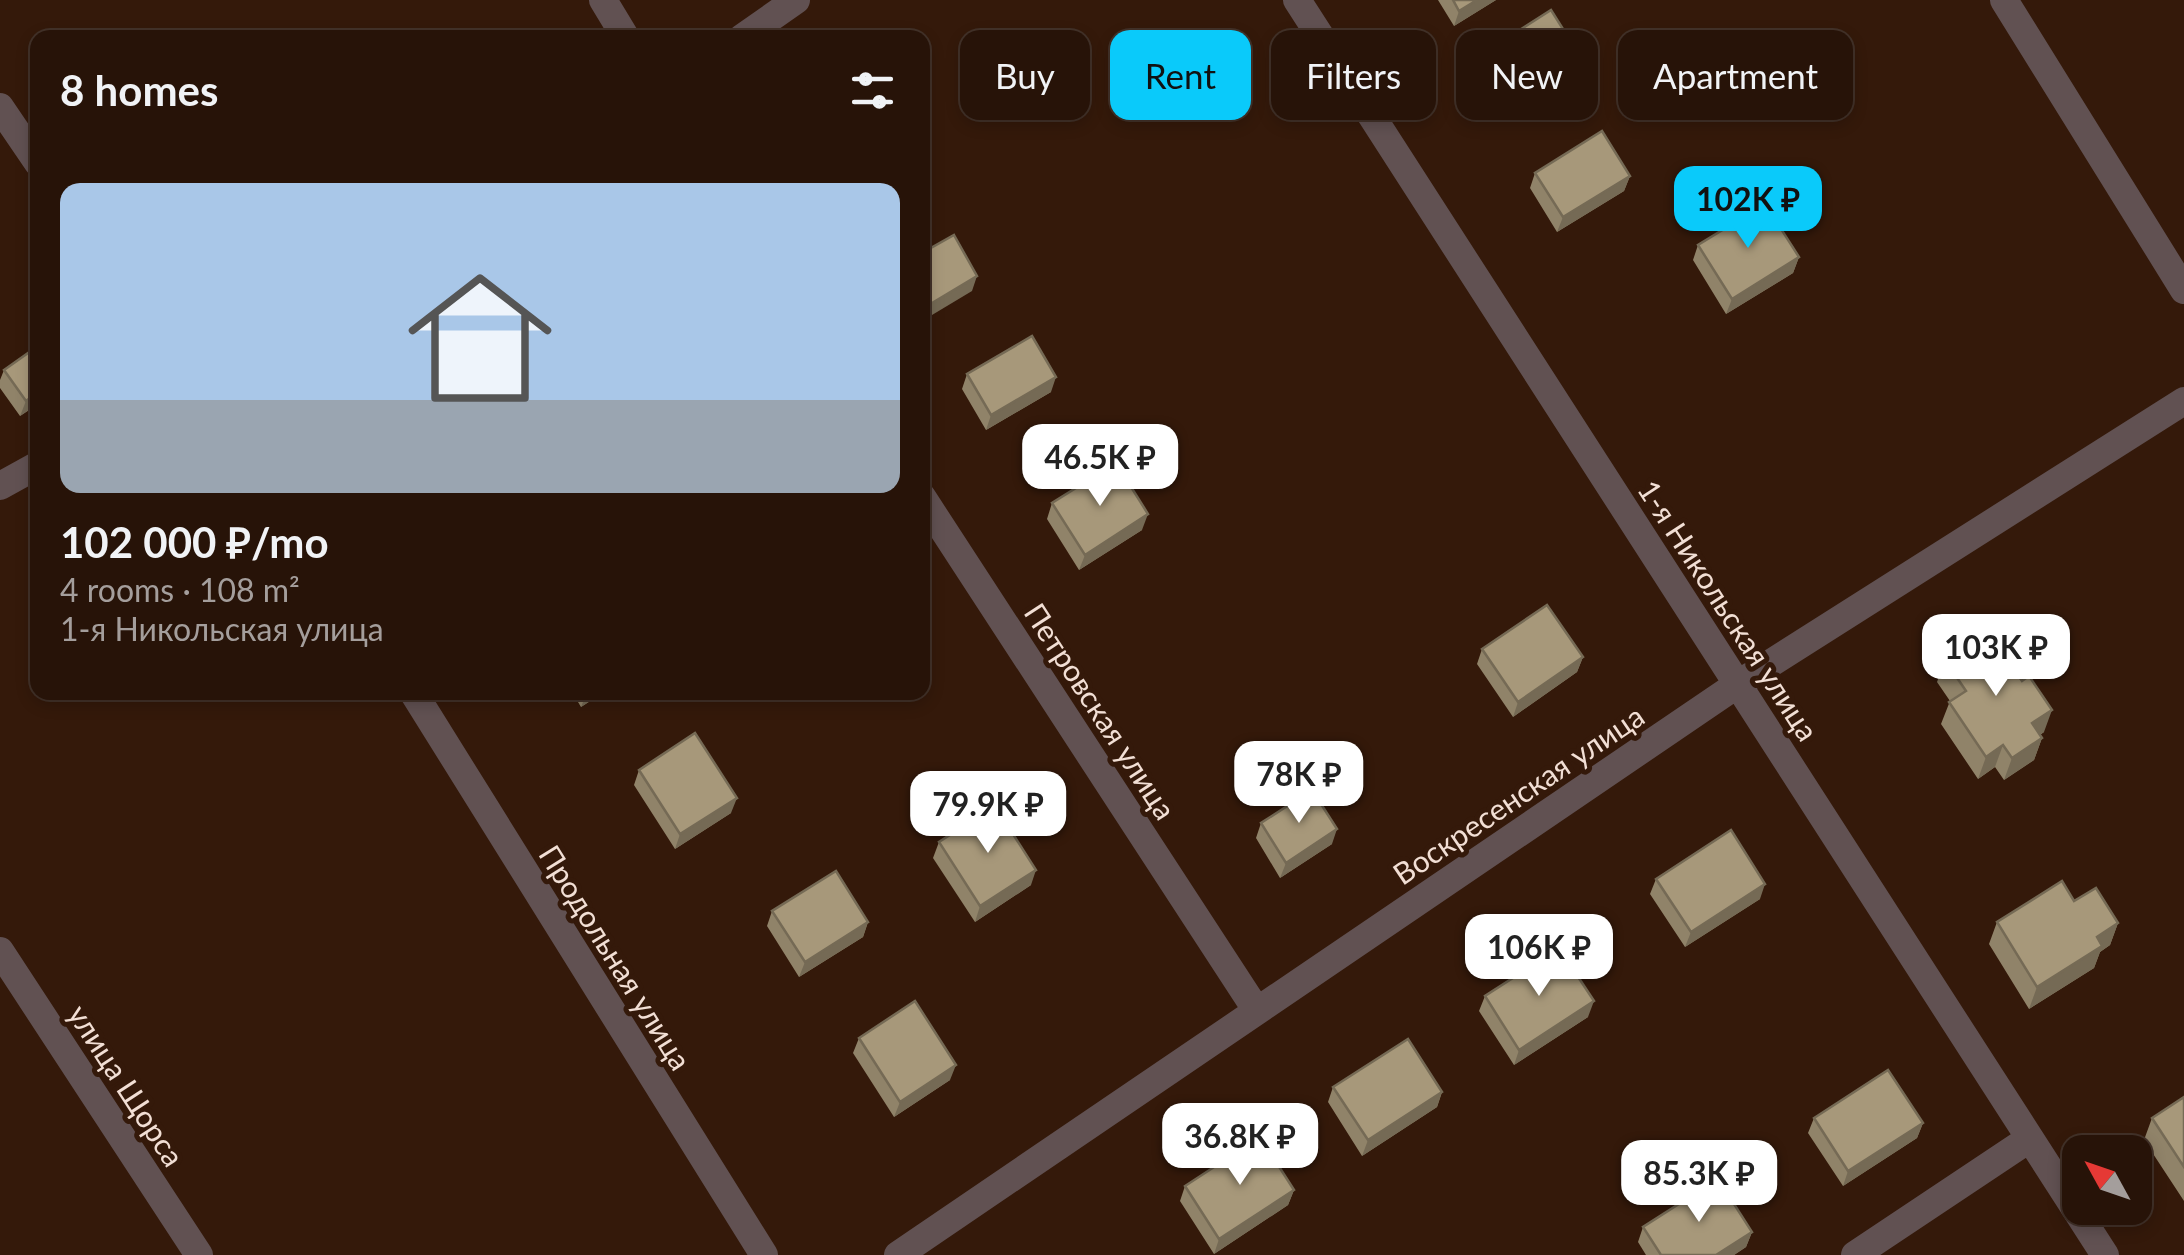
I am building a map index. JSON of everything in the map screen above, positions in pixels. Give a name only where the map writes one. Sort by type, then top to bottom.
[{"type":"street","points":[[603,0],[621,30]]},
{"type":"street","points":[[753,30],[796,0]]},
{"type":"street","name":"1-я Никольская улица","points":[[1297,0],[2105,1255]]},
{"type":"street","points":[[2004,0],[2184,290]]},
{"type":"street","points":[[0,107],[30,151]]},
{"type":"street","name":"Воскресенская улица","points":[[898,1255],[1738,684],[2184,401]]},
{"type":"street","points":[[0,486],[30,469]]},
{"type":"street","name":"Петровская улица","points":[[930,509],[1257,1011]]},
{"type":"street","name":"Продольная улица","points":[[418,700],[764,1255]]},
{"type":"street","name":"улица Щорса","points":[[0,951],[199,1255]]},
{"type":"street","points":[[1855,1255],[2029,1138]]},
{"type":"building","points":[[1453,0],[1477,0],[1459,11]]},
{"type":"building","points":[[1551,10],[1564,30],[1520,30]]},
{"type":"building","points":[[1602,131],[1630,176],[1563,217],[1535,173]]},
{"type":"building","points":[[1765,204],[1799,257],[1732,299],[1698,245]]},
{"type":"building","points":[[954,235],[977,276],[930,304],[930,248]]},
{"type":"building","points":[[1032,336],[1056,377],[991,415],[967,374]]},
{"type":"building","points":[[30,352],[30,398],[26,401],[4,370]]},
{"type":"building","points":[[1116,463],[1148,514],[1085,555],[1052,503]]},
{"type":"building","points":[[1547,605],[1583,657],[1518,702],[1482,649]]},
{"type":"building","points":[[1988,631],[2022,681],[2029,676],[2052,710],[2032,723],[2042,738],[2012,758],[2003,745],[1986,757],[1949,702],[1966,691],[1945,660]]},
{"type":"building","points":[[695,733],[737,798],[680,834],[639,770]]},
{"type":"building","points":[[1312,790],[1337,829],[1286,863],[1261,823]]},
{"type":"building","points":[[995,806],[1036,870],[980,906],[939,842]]},
{"type":"building","points":[[1731,830],[1765,884],[1691,932],[1656,879]]},
{"type":"building","points":[[836,871],[868,922],[805,962],[772,911]]},
{"type":"building","points":[[2062,881],[2074,901],[2096,888],[2118,923],[2097,937],[2102,946],[2037,987],[1997,922]]},
{"type":"building","points":[[1559,948],[1594,1001],[1519,1050],[1485,996]]},
{"type":"building","points":[[915,1001],[956,1065],[900,1102],[859,1038]]},
{"type":"building","points":[[1408,1039],[1442,1092],[1368,1140],[1333,1087]]},
{"type":"building","points":[[1888,1070],[1923,1123],[1848,1171],[1814,1118]]},
{"type":"building","points":[[2184,1097],[2184,1167],[2152,1118]]},
{"type":"building","points":[[1260,1137],[1294,1190],[1219,1239],[1185,1186]]},
{"type":"building","points":[[1718,1179],[1752,1232],[1716,1255],[1661,1255],[1643,1227]]}]
